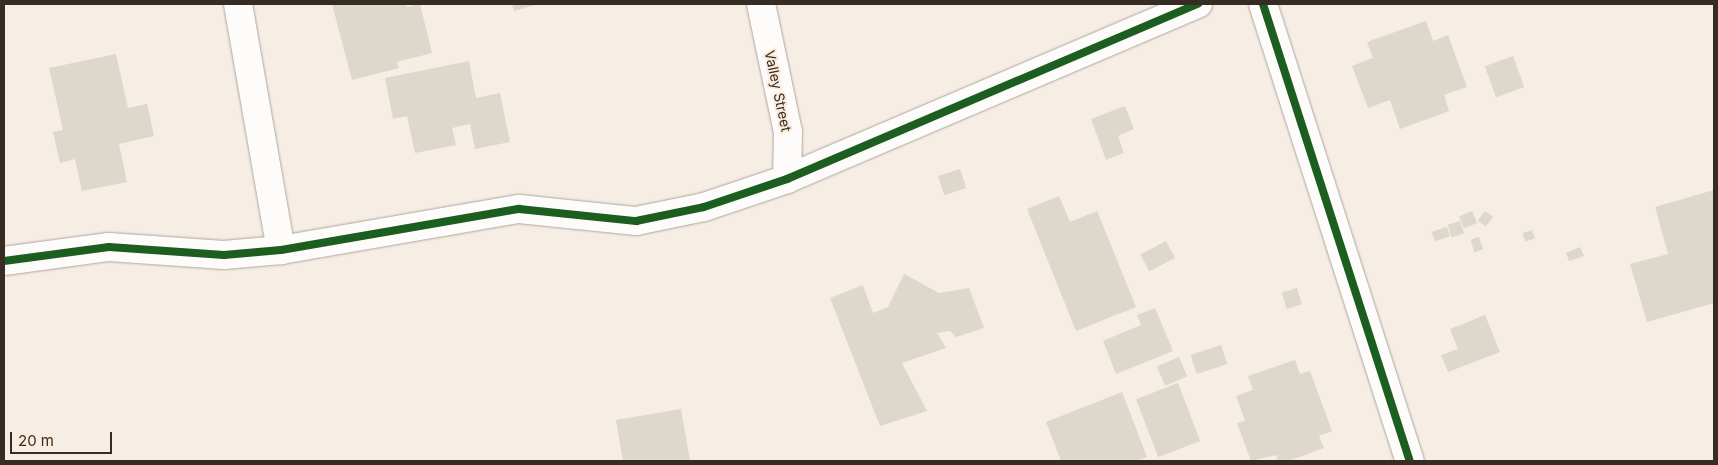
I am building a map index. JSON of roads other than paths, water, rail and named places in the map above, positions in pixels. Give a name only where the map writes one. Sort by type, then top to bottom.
[{"type":"street","points":[[238,4],[281,250]]},
{"type":"street","name":"Valley Street","points":[[760,4],[788,132],[786,180]]},
{"type":"street","points":[[4,261],[109,247],[224,255],[281,250],[519,209],[636,221],[704,207],[786,180],[1198,4]]},
{"type":"street","points":[[1263,4],[1410,461]]}]
